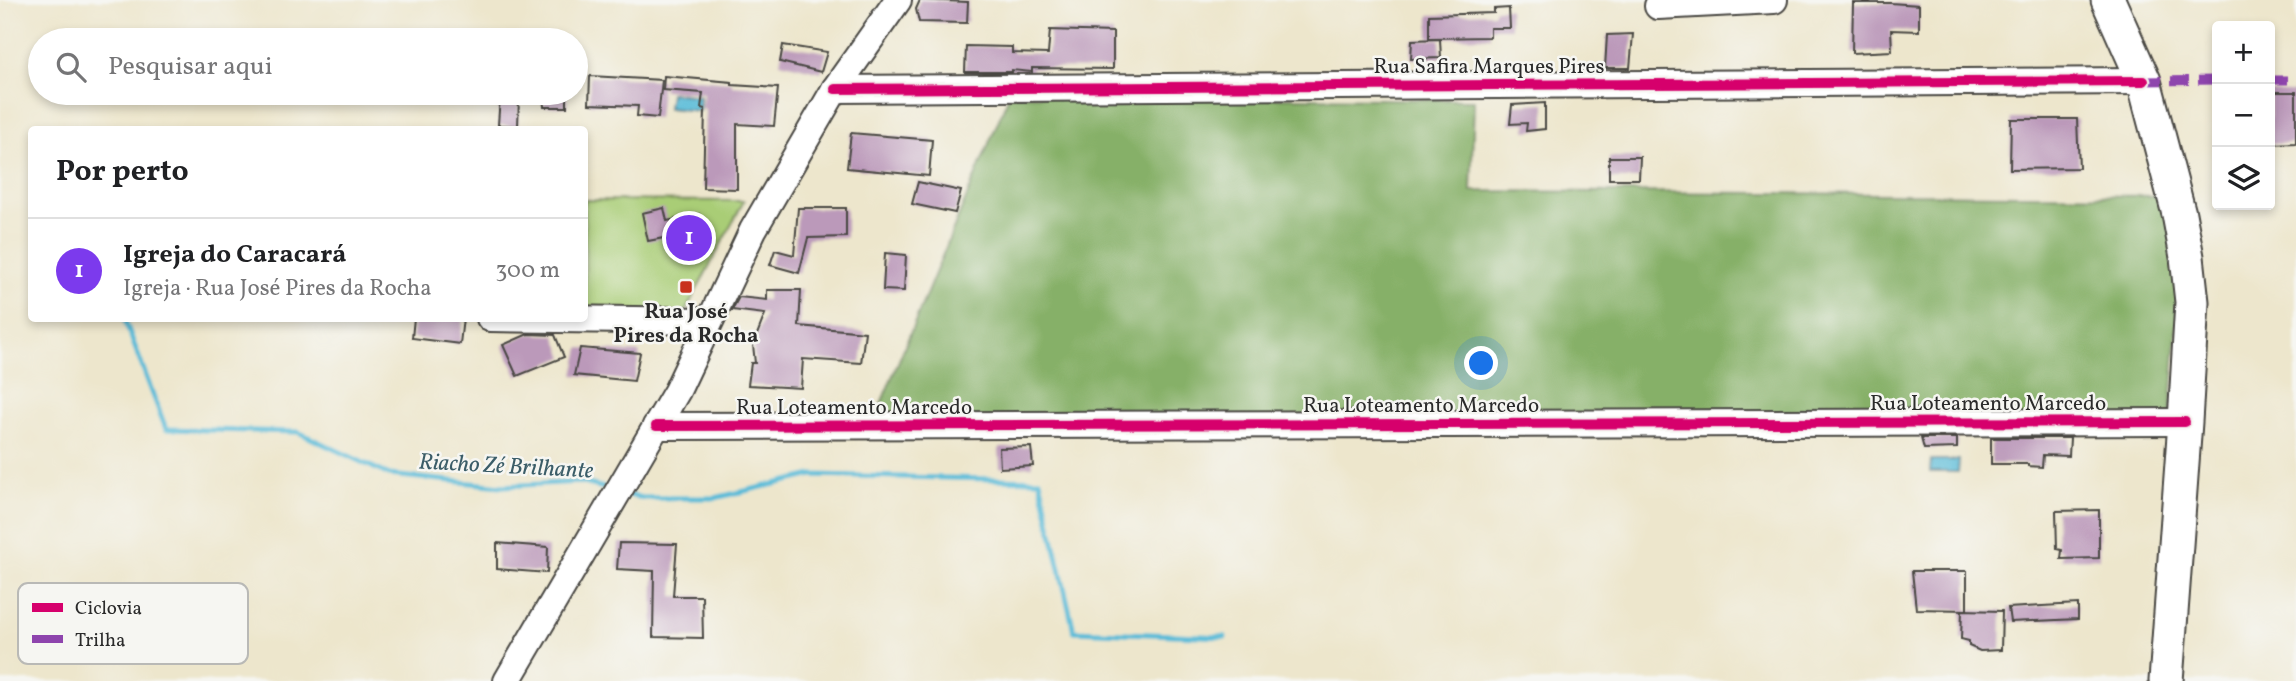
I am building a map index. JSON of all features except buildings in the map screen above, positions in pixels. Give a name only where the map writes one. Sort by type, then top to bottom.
[{"type":"main road","points":[[2108,0],[2144,81],[2179,214],[2192,302],[2166,681]]},
{"type":"street","points":[[507,681],[677,391],[753,230],[835,89],[898,0]]},
{"type":"street","points":[[1658,6],[1774,0]]},
{"type":"street","name":"Rua Safira Marques Pires","points":[[835,89],[2144,81]]},
{"type":"street","points":[[588,319],[709,321]]},
{"type":"street","name":"Rua Loteamento Marcedo","points":[[656,426],[2185,422]]},
{"type":"green space","points":[[1009,95],[1474,100],[1471,191],[2165,196],[2179,298],[2170,417],[873,423]]},
{"type":"green space","points":[[588,200],[744,201],[685,312],[588,311]]},
{"type":"water","points":[[670,93],[700,96],[699,111],[668,108]]},
{"type":"water","points":[[1931,460],[1959,460],[1958,472],[1930,472]]},
{"type":"waterway","name":"Riacho Zé Brilhante","points":[[126,322],[166,429],[298,432],[389,475],[502,486],[580,482],[612,490]]},
{"type":"waterway","name":"Riacho Zé Brilhante","points":[[625,494],[642,498],[715,498],[813,475],[1040,480],[1074,631],[1225,637]]},
{"type":"marked path","points":[[2144,81],[2212,80]]},
{"type":"marked path","points":[[2275,80],[2296,80]]},
{"type":"cycle path","points":[[835,89],[2144,81]]},
{"type":"cycle path","points":[[656,426],[2185,422]]},
{"type":"place","name":"Igreja do Caracará","points":[[689,238]]},
{"type":"place","name":"Rua José Pires da Rocha","points":[[686,287]]}]
